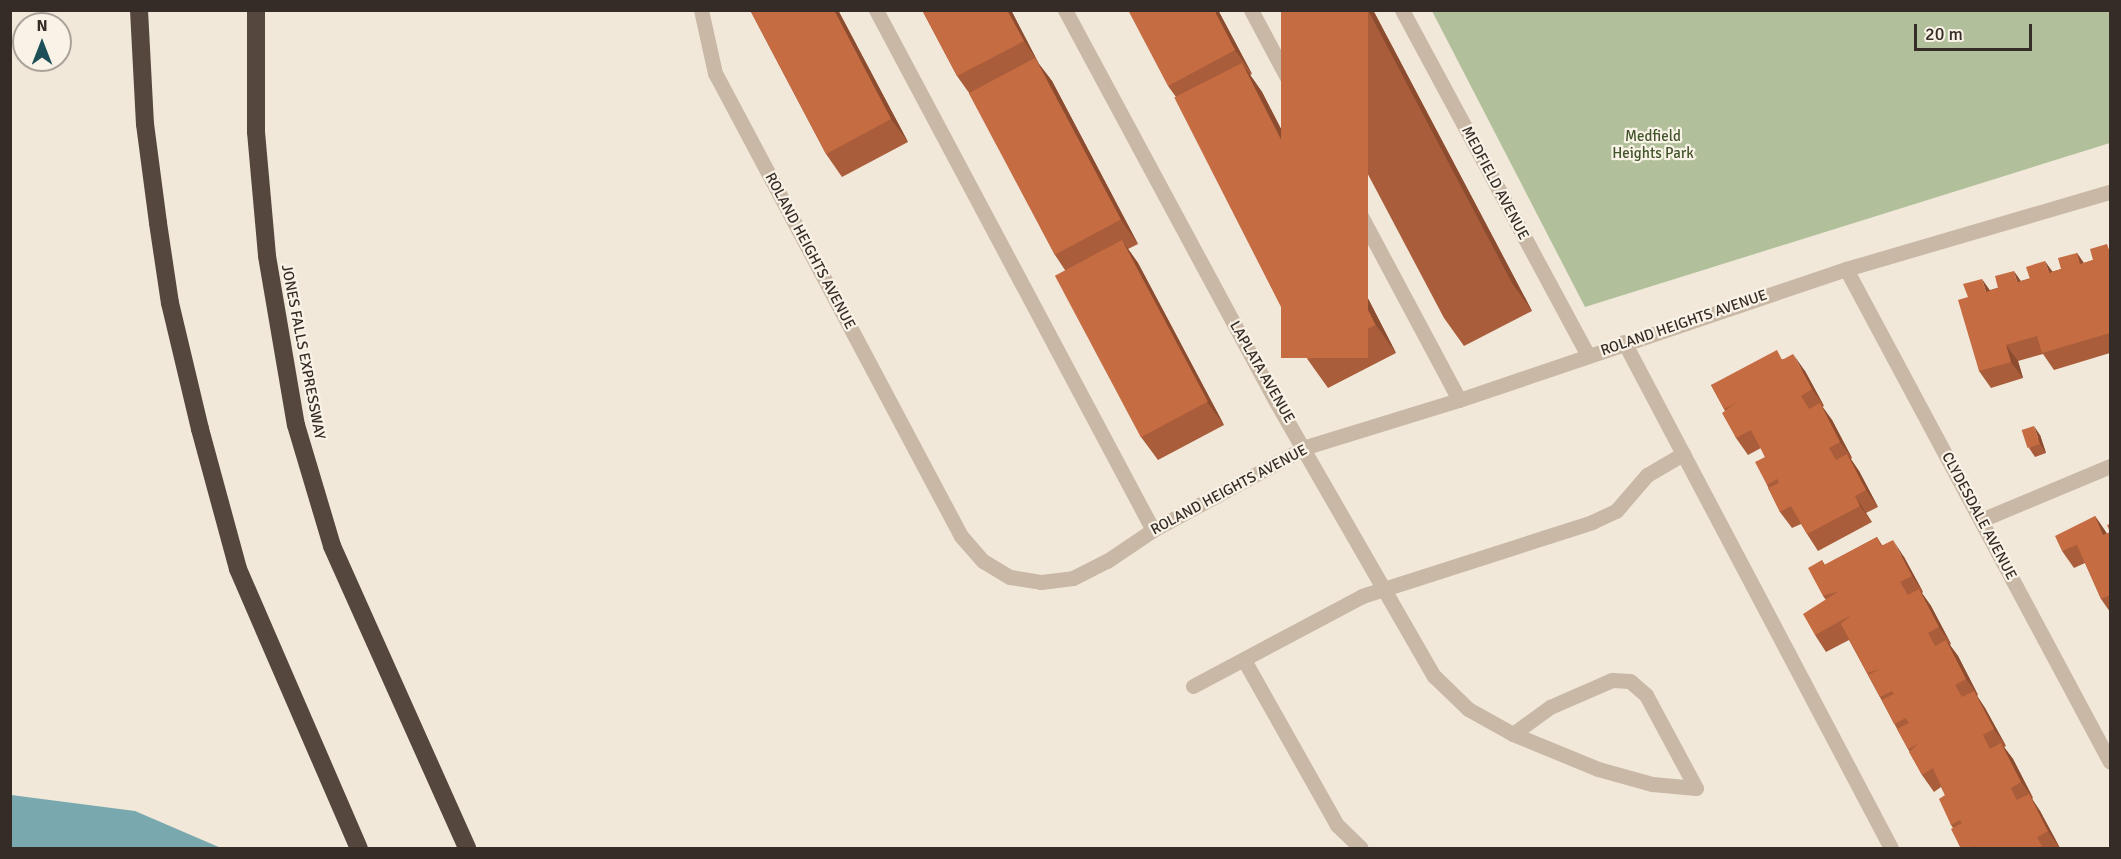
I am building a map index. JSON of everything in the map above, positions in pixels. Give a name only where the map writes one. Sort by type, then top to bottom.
[{"type":"highway","points":[[139,10],[145,124],[170,303],[238,569],[290,695],[359,849]]},
{"type":"highway","name":"JONES FALLS EXPRESSWAY","points":[[256,10],[256,132],[267,256],[296,425],[332,546],[439,791],[467,849]]},
{"type":"street","name":"ROLAND HEIGHTS AVENUE","points":[[701,10],[715,74],[961,536],[983,561],[1010,577],[1041,582],[1073,578],[1107,561],[1153,530],[1306,447],[1459,400],[1624,342],[1846,269],[2110,192]]},
{"type":"street","points":[[876,10],[1153,530]]},
{"type":"street","name":"LAPLATA AVENUE","points":[[1065,10],[1275,400],[1306,447],[1434,676],[1468,709],[1513,734],[1598,769],[1652,784],[1696,788],[1646,695],[1630,681],[1612,680],[1550,707],[1513,734]]},
{"type":"street","points":[[1251,10],[1459,400]]},
{"type":"street","name":"MEDFIELD AVENUE","points":[[1402,10],[1588,355]]},
{"type":"street","name":"CLYDESDALE AVENUE","points":[[1846,269],[1981,520],[2105,738],[2110,762]]},
{"type":"street","points":[[1624,342],[1891,849]]},
{"type":"street","points":[[1193,686],[1337,607],[1592,522],[1616,511],[1647,475],[1683,454]]},
{"type":"street","points":[[1981,520],[2110,466]]},
{"type":"street","points":[[1244,660],[1337,825],[1360,849]]},
{"type":"green space","name":"Medfield Heights Park","points":[[1432,11],[2110,11],[2110,143],[1585,307]]},
{"type":"water","points":[[11,795],[135,811],[221,848],[11,848]]},
{"type":"building","points":[[750,10],[834,10],[891,119],[826,154]]},
{"type":"building","points":[[922,10],[1007,10],[1024,41],[957,76]]},
{"type":"building","points":[[1128,10],[1214,10],[1235,50],[1168,86]]},
{"type":"building","points":[[1281,10],[1368,10],[1368,358],[1281,358]]},
{"type":"building","points":[[1035,58],[1121,220],[1055,255],[969,93]]},
{"type":"building","points":[[1242,63],[1375,325],[1308,359],[1174,98]]},
{"type":"building","points":[[1122,240],[1208,402],[1141,437],[1055,276]]},
{"type":"building","points":[[2107,244],[2110,253],[2110,333],[2042,353],[2037,336],[2006,345],[2011,362],[1979,371],[1958,300],[1968,297],[1963,284],[1982,279],[1986,292],[1998,288],[1995,276],[2014,271],[2017,282],[2030,279],[2026,267],[2045,261],[2049,273],[2061,269],[2058,258],[2077,253],[2080,264],[2093,260],[2090,249]]},
{"type":"building","points":[[1777,350],[1782,360],[1793,354],[1812,389],[1801,396],[1809,409],[1820,403],[1840,442],[1829,448],[1836,460],[1847,454],[1866,490],[1855,496],[1860,506],[1807,534],[1791,506],[1780,512],[1768,488],[1779,483],[1777,479],[1767,485],[1755,462],[1765,457],[1751,430],[1736,438],[1722,413],[1736,403],[1724,409],[1711,385]]},
{"type":"building","points":[[2034,426],[2040,444],[2028,448],[2022,430]]},
{"type":"building","points":[[2095,516],[2103,535],[2110,532],[2110,595],[2101,599],[2077,545],[2062,551],[2055,536]]},
{"type":"building","points":[[1877,537],[1881,546],[1893,540],[1912,576],[1900,582],[1908,595],[1919,589],[1939,627],[1928,633],[1935,646],[1946,640],[1966,679],[1955,685],[1962,697],[1974,691],[1994,729],[1983,735],[1990,749],[2001,743],[2021,782],[2011,788],[2017,800],[2029,794],[2048,831],[2037,837],[2042,846],[2036,849],[1976,849],[1974,846],[1961,849],[1951,829],[1962,823],[1960,820],[1951,825],[1939,799],[1945,795],[1933,768],[1922,775],[1909,752],[1919,743],[1908,749],[1897,729],[1909,723],[1906,718],[1894,724],[1882,700],[1894,694],[1892,691],[1880,697],[1868,675],[1880,669],[1867,673],[1841,624],[1851,615],[1815,635],[1803,614],[1839,591],[1823,596],[1808,568],[1822,560],[1824,565]]}]
